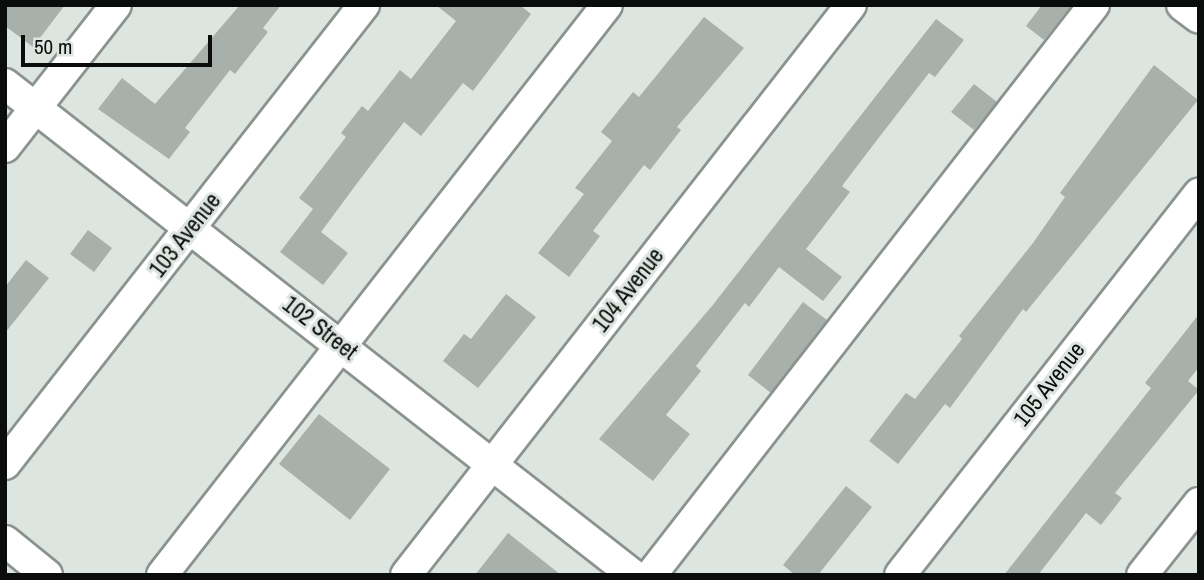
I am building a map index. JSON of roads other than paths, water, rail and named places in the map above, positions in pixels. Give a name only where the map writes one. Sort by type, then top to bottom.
[{"type":"street","points":[[5,147],[116,5]]},
{"type":"street","name":"103 Avenue","points":[[5,464],[364,5]]},
{"type":"street","points":[[162,575],[607,5]]},
{"type":"street","name":"104 Avenue","points":[[406,575],[851,5]]},
{"type":"street","points":[[652,575],[1094,5]]},
{"type":"street","points":[[1182,5],[1199,18]]},
{"type":"street","name":"102 Street","points":[[5,84],[633,575]]},
{"type":"street","name":"105 Avenue","points":[[900,575],[1199,193]]},
{"type":"street","points":[[1142,575],[1199,503]]},
{"type":"street","points":[[5,541],[47,575]]}]
